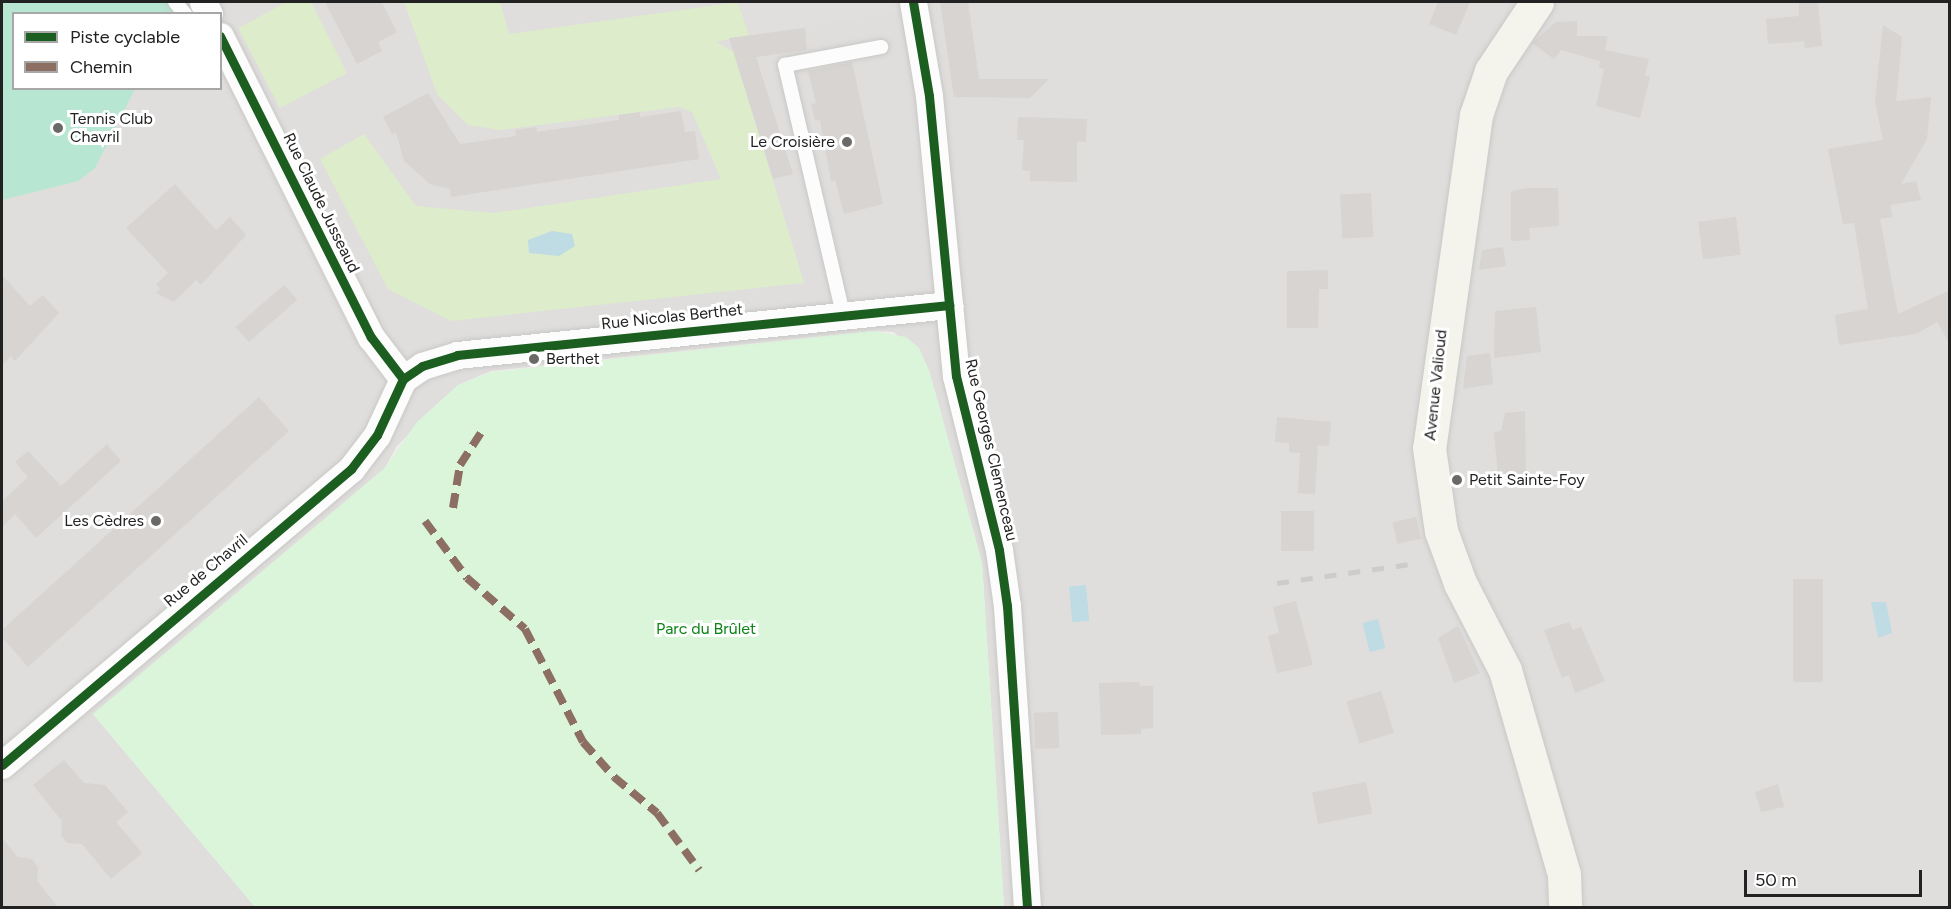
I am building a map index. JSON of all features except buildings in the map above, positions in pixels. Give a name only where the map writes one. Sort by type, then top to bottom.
[{"type":"main road","name":"Avenue Valioud","points":[[1537,2],[1491,71],[1476,116],[1429,448],[1444,542],[1505,670],[1564,874],[1565,908]]},
{"type":"street","name":"Rue Georges Clemenceau","points":[[913,2],[929,96],[956,376],[999,550],[1007,606],[1027,908]]},
{"type":"street","name":"Rue Claude Jusseaud","points":[[222,43],[228,63],[371,337],[403,379]]},
{"type":"street","name":"Rue Nicolas Berthet","points":[[403,379],[422,366],[457,355],[949,305]]},
{"type":"street","name":"Rue de Chavril","points":[[2,765],[351,469],[377,435],[403,379]]},
{"type":"lane","points":[[843,314],[785,65],[882,47]]},
{"type":"shaded area","points":[[2,2],[1949,2],[1949,907],[1004,907],[982,563],[929,370],[894,332],[873,331],[491,371],[458,385],[397,446],[385,468],[93,714],[255,907],[2,908]]},
{"type":"shaded area","points":[[738,2],[895,2],[898,12],[749,35]]},
{"type":"green space","name":"Tennis Club Chavril","points":[[2,2],[193,2],[199,12],[12,12],[12,90],[134,90],[95,168],[78,181],[2,200]]},
{"type":"green space","points":[[287,2],[311,2],[347,73],[280,108],[238,28]]},
{"type":"green space","points":[[404,2],[500,2],[509,34],[738,2],[749,35],[716,42],[734,52],[804,283],[451,321],[388,289],[320,159],[364,134],[416,206],[494,213],[721,179],[692,112],[679,107],[501,130],[468,125],[437,94]]},
{"type":"green space","name":"Parc du Brûlet","points":[[873,331],[906,337],[919,348],[929,370],[982,563],[1004,907],[255,907],[93,714],[385,468],[417,422],[458,385],[491,372]]},
{"type":"water","points":[[552,231],[572,234],[575,246],[559,256],[529,253],[528,240]]},
{"type":"water","points":[[1086,585],[1089,621],[1072,622],[1069,586]]},
{"type":"water","points":[[1871,602],[1886,602],[1892,633],[1878,638]]},
{"type":"water","points":[[1378,619],[1385,648],[1370,652],[1362,623]]},
{"type":"railway","points":[[1277,583],[1418,563]]},
{"type":"marked path","points":[[453,508],[460,465],[481,433]]},
{"type":"marked path","points":[[425,521],[467,578],[525,629],[583,742],[614,777],[657,813],[699,870]]},
{"type":"cycle path","points":[[913,2],[929,96],[956,376],[999,550],[1007,606],[1027,908]]},
{"type":"cycle path","points":[[222,40],[371,337],[403,379]]},
{"type":"cycle path","points":[[2,765],[351,469],[377,435],[403,379],[422,366],[457,355],[949,305]]},
{"type":"place","name":"Tennis Club Chavril","points":[[58,128]]},
{"type":"place","name":"Le Croisière","points":[[847,142]]},
{"type":"place","name":"Berthet","points":[[534,359]]},
{"type":"place","name":"Petit Sainte-Foy","points":[[1457,480]]},
{"type":"place","name":"Les Cèdres","points":[[156,521]]}]
